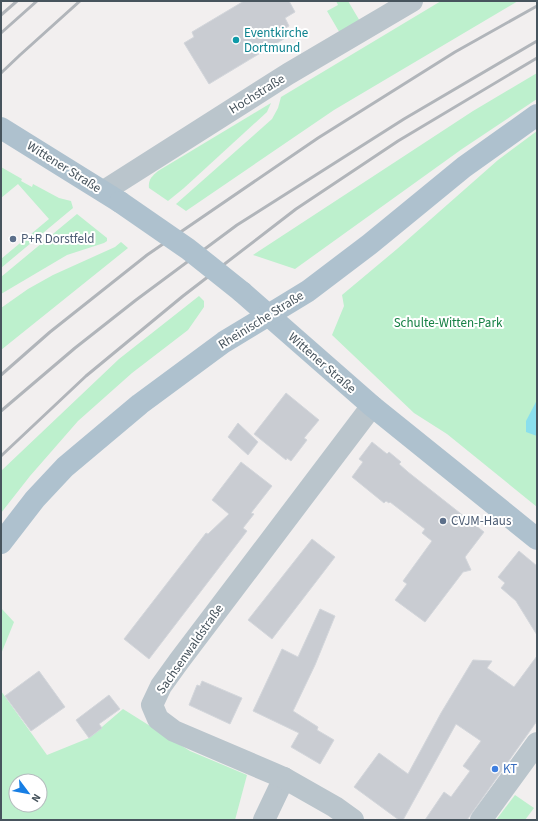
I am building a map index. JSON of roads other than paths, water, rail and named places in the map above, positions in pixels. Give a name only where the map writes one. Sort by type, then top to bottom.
[{"type":"main road","name":"Rheinische Straße","points":[[1,543],[35,499],[65,467],[140,404],[224,342],[308,291],[370,244],[464,167],[537,115]]},
{"type":"main road","name":"Wittener Straße","points":[[1,128],[112,197],[188,249],[242,292],[372,406],[537,539]]},
{"type":"street","name":"Hochstraße","points":[[112,197],[288,74],[412,1]]},
{"type":"street","name":"Sachsenwaldstraße","points":[[353,820],[330,804],[284,778],[174,731],[158,719],[152,705],[161,686],[179,661],[372,406]]},
{"type":"street","points":[[481,820],[537,743]]},
{"type":"street","points":[[264,820],[284,778]]},
{"type":"water","points":[[537,400],[537,436],[526,432],[526,421]]},
{"type":"railway","points":[[1,15],[17,1]]},
{"type":"railway","points":[[1,33],[37,1]]},
{"type":"railway","points":[[1,73],[80,1]]},
{"type":"railway","points":[[1,375],[50,332],[147,255],[318,138],[455,52],[537,6]]},
{"type":"railway","points":[[1,411],[75,348],[136,300],[237,225],[404,119],[537,41]]},
{"type":"railway","points":[[1,456],[86,376],[183,296],[296,209],[398,141],[537,58]]},
{"type":"place","name":"Eventkirche Dortmund","points":[[236,40]]},
{"type":"place","name":"P+R Dorstfeld","points":[[13,239]]},
{"type":"place","name":"CVJM-Haus","points":[[443,521]]},
{"type":"place","name":"KT","points":[[495,769]]},
{"type":"park label","name":"Schulte-Witten-Park","points":[[448,323]]}]
